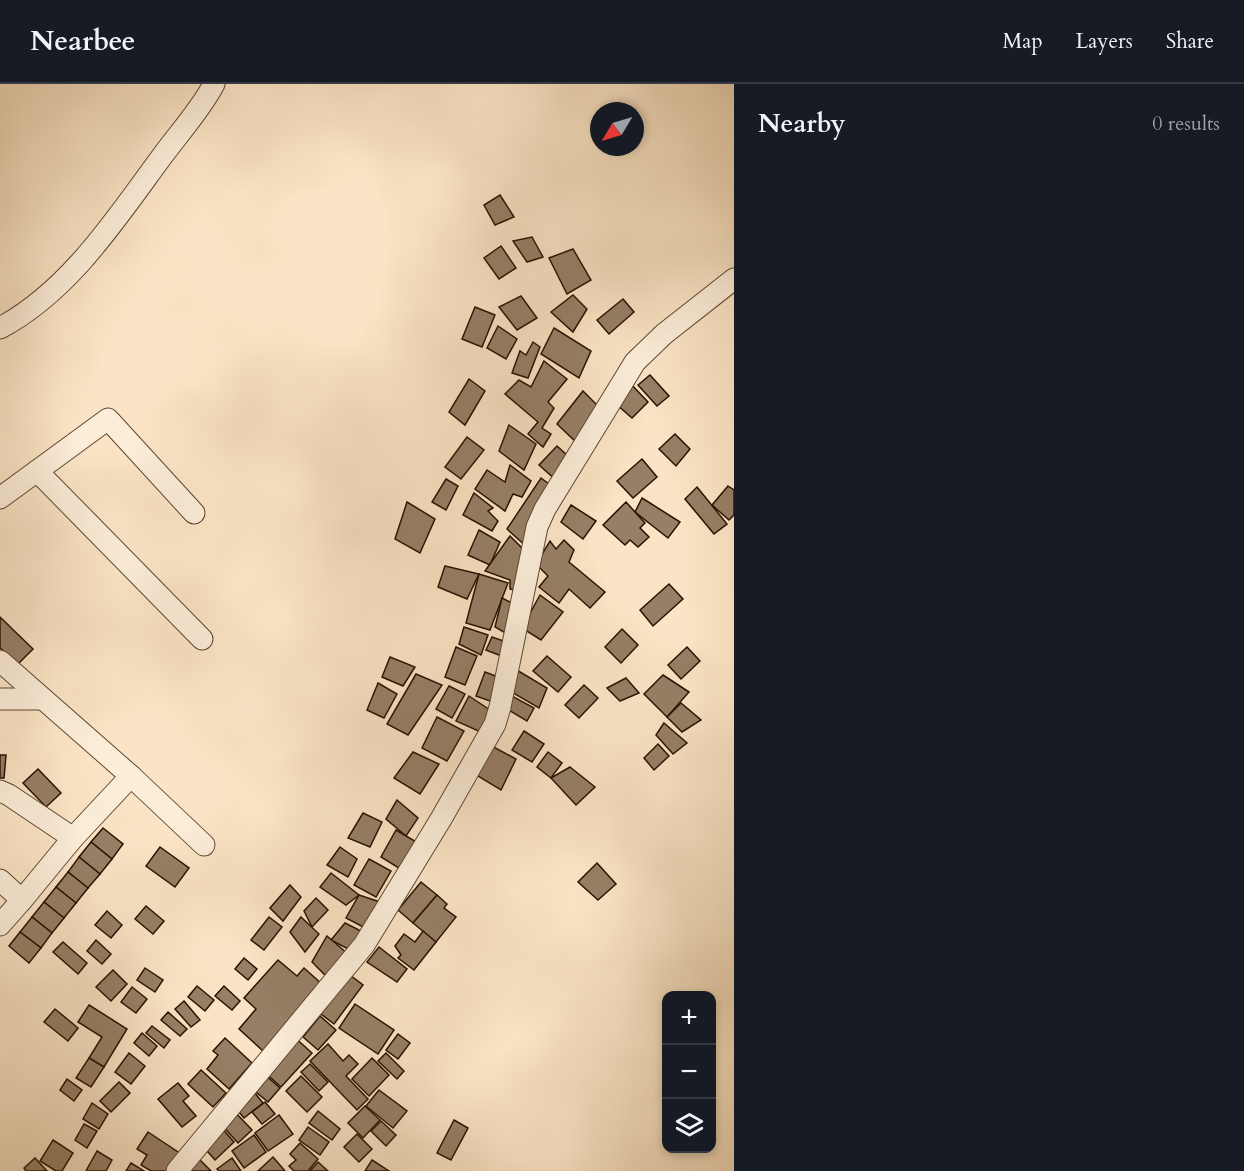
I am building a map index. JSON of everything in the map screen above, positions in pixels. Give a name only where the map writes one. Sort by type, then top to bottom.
[{"type":"street","points":[[0,328],[39,304],[87,253],[127,204],[214,84]]},
{"type":"street","points":[[177,1171],[364,945],[495,724],[537,526],[625,377],[650,347],[734,279]]},
{"type":"street","points":[[0,498],[108,419],[194,513]]},
{"type":"street","points":[[37,471],[202,639]]},
{"type":"street","points":[[0,662],[131,776],[204,845]]},
{"type":"street","points":[[0,699],[41,699]]},
{"type":"street","points":[[0,925],[73,838],[131,776]]},
{"type":"street","points":[[0,791],[73,838]]},
{"type":"street","points":[[0,880],[22,900]]},
{"type":"building","points":[[500,195],[514,217],[495,225],[484,205]]},
{"type":"building","points":[[532,237],[543,257],[527,262],[513,241]]},
{"type":"building","points":[[501,246],[516,268],[499,279],[484,258]]},
{"type":"building","points":[[573,249],[591,280],[567,294],[549,258]]},
{"type":"building","points":[[573,295],[587,309],[573,332],[551,312]]},
{"type":"building","points":[[521,296],[537,318],[517,330],[499,307]]},
{"type":"building","points":[[623,299],[634,312],[609,334],[597,320]]},
{"type":"building","points":[[475,307],[495,315],[482,347],[462,339]]},
{"type":"building","points":[[498,326],[517,339],[506,359],[487,348]]},
{"type":"building","points":[[554,328],[591,351],[579,378],[541,354]]},
{"type":"building","points":[[533,342],[540,347],[528,378],[512,373],[520,351],[526,355]]},
{"type":"building","points":[[544,361],[567,379],[548,402],[554,408],[542,428],[551,434],[543,447],[528,434],[538,422],[505,394],[519,380],[531,387]]},
{"type":"building","points":[[650,375],[669,396],[657,406],[638,385]]},
{"type":"building","points":[[469,379],[485,391],[465,425],[449,412]]},
{"type":"building","points":[[629,382],[648,402],[632,418],[615,403]]},
{"type":"building","points":[[583,391],[599,407],[576,442],[557,424]]},
{"type":"building","points":[[509,425],[536,444],[524,470],[499,451]]},
{"type":"building","points":[[675,434],[690,449],[676,466],[659,449]]},
{"type":"building","points":[[467,437],[484,450],[461,479],[445,467]]},
{"type":"building","points":[[557,446],[570,458],[556,480],[539,465]]},
{"type":"building","points":[[642,459],[657,477],[633,498],[617,481]]},
{"type":"building","points":[[510,465],[531,481],[522,497],[513,494],[505,511],[475,489],[487,470],[505,482]]},
{"type":"building","points":[[541,478],[553,487],[527,547],[507,529]]},
{"type":"building","points":[[446,479],[458,486],[446,510],[432,502]]},
{"type":"building","points":[[728,486],[734,490],[734,515],[729,520],[712,505]]},
{"type":"building","points":[[697,487],[727,524],[714,534],[685,499]]},
{"type":"building","points":[[474,493],[493,508],[488,511],[498,521],[492,531],[463,515]]},
{"type":"building","points":[[642,498],[680,522],[668,538],[635,512]]},
{"type":"building","points":[[407,502],[435,519],[420,553],[395,539]]},
{"type":"building","points":[[626,502],[645,523],[640,528],[649,537],[638,547],[630,540],[625,545],[603,525]]},
{"type":"building","points":[[571,505],[596,521],[583,539],[561,522]]},
{"type":"building","points":[[479,530],[500,542],[490,565],[468,555]]},
{"type":"building","points":[[510,536],[525,551],[518,591],[510,589],[510,580],[485,571]]},
{"type":"building","points":[[564,540],[574,550],[569,562],[605,592],[590,608],[569,589],[559,603],[539,587],[548,576],[536,564],[550,541],[556,549]]},
{"type":"building","points":[[445,566],[479,574],[467,599],[438,587]]},
{"type":"building","points":[[479,574],[508,583],[490,630],[466,623]]},
{"type":"building","points":[[669,584],[683,599],[653,626],[640,610]]},
{"type":"building","points":[[540,595],[563,612],[541,640],[522,628]]},
{"type":"building","points":[[502,598],[516,605],[509,635],[495,627]]},
{"type":"building","points":[[0,617],[33,649],[18,664],[0,648]]},
{"type":"building","points":[[464,627],[488,635],[481,655],[459,644]]},
{"type":"building","points":[[622,629],[638,645],[621,663],[605,647]]},
{"type":"building","points":[[492,637],[509,643],[504,657],[486,650]]},
{"type":"building","points":[[456,647],[477,656],[465,685],[445,677]]},
{"type":"building","points":[[687,647],[700,661],[681,679],[668,665]]},
{"type":"building","points":[[547,656],[571,677],[558,692],[533,671]]},
{"type":"building","points":[[390,657],[415,667],[403,686],[382,677]]},
{"type":"building","points":[[515,669],[547,688],[539,708],[508,690]]},
{"type":"building","points":[[485,672],[501,678],[493,702],[476,696]]},
{"type":"building","points":[[416,674],[442,685],[408,735],[387,724]]},
{"type":"building","points":[[663,675],[689,692],[667,717],[644,694]]},
{"type":"building","points":[[626,678],[639,693],[620,701],[607,688]]},
{"type":"building","points":[[378,683],[397,694],[384,718],[367,710]]},
{"type":"building","points":[[584,685],[598,698],[579,718],[565,705]]},
{"type":"building","points":[[449,686],[465,694],[452,718],[436,709]]},
{"type":"building","points":[[508,694],[534,708],[527,721],[507,709]]},
{"type":"building","points":[[469,696],[493,712],[483,733],[456,721]]},
{"type":"building","points":[[681,703],[701,720],[682,732],[667,717]]},
{"type":"building","points":[[437,717],[464,731],[447,761],[422,748]]},
{"type":"building","points":[[664,723],[687,743],[673,754],[656,735]]},
{"type":"building","points":[[524,731],[544,744],[532,762],[512,750]]},
{"type":"building","points":[[488,744],[516,759],[501,790],[473,773]]},
{"type":"building","points":[[658,744],[669,756],[654,770],[644,758]]},
{"type":"building","points":[[413,752],[439,764],[420,794],[394,778]]},
{"type":"building","points":[[548,752],[562,763],[551,778],[537,767]]},
{"type":"building","points":[[0,755],[6,755],[4,778],[0,778]]},
{"type":"building","points":[[570,767],[595,787],[576,805],[551,778]]},
{"type":"building","points":[[38,769],[61,793],[46,807],[23,783]]},
{"type":"building","points":[[397,800],[418,818],[406,836],[386,819]]},
{"type":"building","points":[[363,813],[382,822],[370,847],[348,838]]},
{"type":"building","points":[[103,828],[123,844],[112,859],[91,842]]},
{"type":"building","points":[[396,830],[418,843],[402,870],[381,857]]},
{"type":"building","points":[[91,842],[112,859],[100,874],[79,857]]},
{"type":"building","points":[[160,847],[189,868],[175,887],[146,866]]},
{"type":"building","points":[[340,847],[357,859],[348,877],[327,865]]},
{"type":"building","points":[[79,857],[100,874],[88,888],[68,872]]},
{"type":"building","points":[[369,859],[391,871],[376,897],[354,885]]},
{"type":"building","points":[[597,863],[616,884],[598,900],[578,882]]},
{"type":"building","points":[[68,872],[88,888],[76,903],[56,887]]},
{"type":"building","points":[[331,873],[359,895],[346,905],[320,887]]},
{"type":"building","points":[[421,882],[437,895],[413,923],[398,910]]},
{"type":"building","points":[[290,885],[301,897],[283,921],[270,908]]},
{"type":"building","points":[[56,887],[76,903],[64,918],[44,902]]},
{"type":"building","points":[[359,895],[383,903],[367,929],[346,918]]},
{"type":"building","points":[[437,895],[447,904],[444,908],[456,917],[436,942],[413,923]]},
{"type":"building","points":[[316,898],[328,910],[312,927],[304,911]]},
{"type":"building","points":[[44,902],[64,918],[52,933],[32,917]]},
{"type":"building","points":[[146,906],[164,921],[153,934],[135,919]]},
{"type":"building","points":[[107,911],[122,925],[111,938],[95,925]]},
{"type":"building","points":[[32,917],[52,933],[41,948],[20,932]]},
{"type":"building","points":[[269,917],[282,927],[264,950],[251,940]]},
{"type":"building","points":[[301,917],[319,934],[305,952],[290,932]]},
{"type":"building","points":[[345,923],[365,933],[352,951],[331,940]]},
{"type":"building","points":[[423,931],[436,942],[414,970],[398,958],[401,955],[395,946],[404,934],[415,942]]},
{"type":"building","points":[[20,932],[41,948],[29,963],[9,946]]},
{"type":"building","points":[[327,936],[348,954],[329,979],[312,962]]},
{"type":"building","points":[[96,940],[111,954],[102,964],[87,951]]},
{"type":"building","points":[[63,942],[87,963],[78,974],[53,952]]},
{"type":"building","points":[[379,947],[407,969],[397,982],[367,962]]},
{"type":"building","points":[[244,958],[257,969],[248,980],[235,969]]},
{"type":"building","points":[[278,960],[297,976],[304,968],[323,985],[263,1051],[239,1029],[256,1009],[244,998]]},
{"type":"building","points":[[145,968],[163,980],[155,992],[137,980]]},
{"type":"building","points":[[113,970],[127,984],[111,1001],[96,987]]},
{"type":"building","points":[[346,972],[363,985],[334,1024],[317,1011]]},
{"type":"building","points":[[197,986],[214,1000],[205,1011],[188,997]]},
{"type":"building","points":[[224,986],[240,1001],[232,1010],[215,996]]},
{"type":"building","points":[[132,987],[147,999],[136,1013],[121,1002]]},
{"type":"building","points":[[184,1001],[200,1020],[191,1027],[175,1009]]},
{"type":"building","points":[[355,1004],[394,1030],[378,1054],[339,1028]]},
{"type":"building","points":[[89,1005],[127,1029],[104,1067],[89,1058],[102,1037],[78,1022]]},
{"type":"building","points":[[55,1009],[78,1028],[68,1041],[44,1022]]},
{"type":"building","points":[[168,1012],[187,1029],[180,1036],[161,1020]]},
{"type":"building","points":[[320,1016],[336,1030],[318,1050],[303,1037]]},
{"type":"building","points":[[152,1026],[170,1040],[164,1048],[146,1033]]},
{"type":"building","points":[[142,1033],[157,1046],[149,1056],[134,1043]]},
{"type":"building","points":[[398,1034],[410,1043],[398,1059],[386,1050]]},
{"type":"building","points":[[292,1035],[312,1053],[281,1087],[262,1070]]},
{"type":"building","points":[[225,1038],[252,1063],[229,1089],[207,1069],[218,1055],[213,1051]]},
{"type":"building","points":[[328,1044],[343,1061],[349,1055],[358,1064],[346,1076],[368,1099],[357,1110],[310,1061]]},
{"type":"building","points":[[129,1053],[145,1066],[131,1084],[115,1072]]},
{"type":"building","points":[[386,1053],[404,1071],[397,1079],[378,1061]]},
{"type":"building","points":[[89,1058],[104,1067],[91,1087],[76,1078]]},
{"type":"building","points":[[372,1058],[389,1075],[369,1096],[352,1079]]},
{"type":"building","points":[[310,1064],[328,1082],[319,1091],[301,1072]]},
{"type":"building","points":[[201,1070],[226,1093],[213,1107],[188,1084]]},
{"type":"building","points":[[263,1073],[280,1088],[268,1102],[251,1088]]},
{"type":"building","points":[[301,1076],[322,1097],[307,1112],[286,1091]]},
{"type":"building","points":[[67,1079],[82,1090],[74,1101],[60,1090]]},
{"type":"building","points":[[119,1082],[130,1093],[111,1112],[100,1101]]},
{"type":"building","points":[[178,1083],[189,1096],[183,1101],[196,1116],[182,1127],[158,1099]]},
{"type":"building","points":[[379,1090],[407,1111],[393,1128],[366,1106]]},
{"type":"building","points":[[253,1091],[263,1103],[244,1118],[234,1106]]},
{"type":"building","points":[[265,1102],[275,1114],[262,1124],[252,1112]]},
{"type":"building","points":[[92,1103],[108,1114],[99,1129],[83,1119]]},
{"type":"building","points":[[365,1106],[380,1120],[363,1138],[348,1123]]},
{"type":"building","points":[[233,1110],[252,1130],[238,1143],[219,1122]]},
{"type":"building","points":[[318,1111],[340,1129],[332,1140],[309,1123]]},
{"type":"building","points":[[279,1115],[293,1134],[268,1151],[255,1133]]},
{"type":"building","points":[[454,1120],[468,1128],[451,1160],[437,1153]]},
{"type":"building","points":[[381,1121],[396,1135],[386,1146],[371,1131]]},
{"type":"building","points":[[84,1124],[97,1131],[87,1148],[75,1140]]},
{"type":"building","points":[[219,1125],[234,1142],[215,1160],[200,1143]]},
{"type":"building","points":[[308,1127],[329,1142],[320,1155],[299,1140]]},
{"type":"building","points":[[148,1132],[181,1154],[170,1171],[151,1171],[141,1165],[147,1155],[137,1149]]},
{"type":"building","points":[[357,1134],[372,1149],[359,1162],[344,1147]]},
{"type":"building","points":[[254,1135],[266,1152],[244,1168],[232,1151]]},
{"type":"building","points":[[53,1140],[73,1153],[62,1171],[56,1171],[40,1161]]},
{"type":"building","points":[[300,1143],[318,1159],[308,1171],[294,1171],[289,1166],[296,1160],[290,1154]]},
{"type":"building","points":[[97,1151],[112,1160],[106,1171],[86,1171]]},
{"type":"building","points":[[273,1157],[285,1171],[258,1171]]},
{"type":"building","points":[[35,1158],[47,1171],[26,1171],[24,1168]]},
{"type":"building","points":[[198,1158],[211,1171],[184,1171]]},
{"type":"building","points":[[232,1158],[241,1171],[219,1171],[217,1169]]},
{"type":"building","points":[[372,1160],[389,1171],[365,1171]]},
{"type":"building","points":[[318,1162],[328,1171],[310,1171]]},
{"type":"building","points":[[131,1163],[144,1171],[126,1171]]}]
